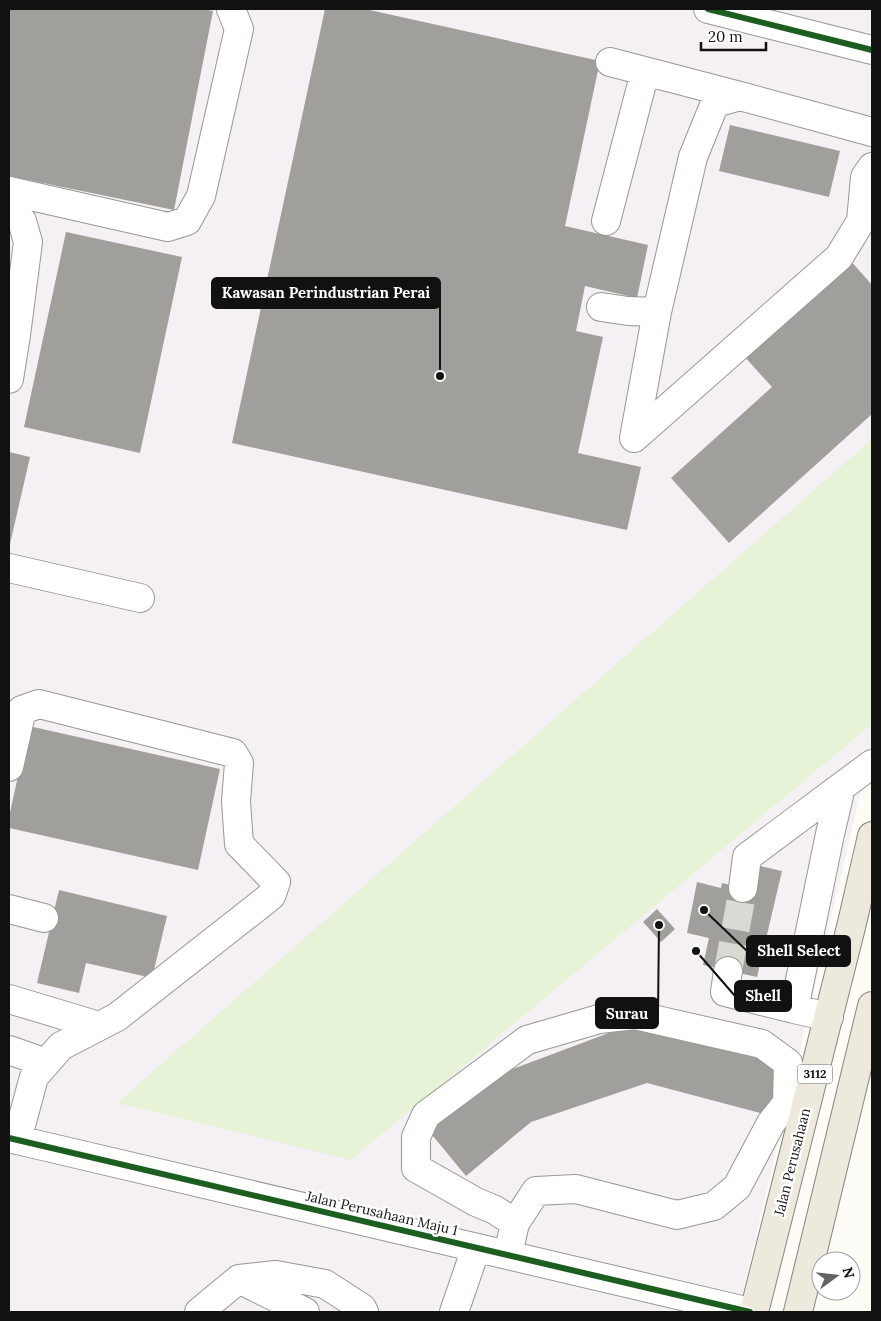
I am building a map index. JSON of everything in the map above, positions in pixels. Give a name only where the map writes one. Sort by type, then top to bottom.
[{"type":"main road","name":"Jalan Perusahaan","points":[[754,1312],[829,1017],[872,836]]},
{"type":"main road","name":"3112","points":[[798,1312],[872,1006]]},
{"type":"street","points":[[9,191],[168,227],[188,221],[201,196],[239,29],[231,9]]},
{"type":"street","points":[[708,9],[872,50]]},
{"type":"street","points":[[610,62],[872,132]]},
{"type":"street","points":[[606,220],[645,72]]},
{"type":"street","points":[[740,96],[714,103],[691,167],[657,312],[634,438],[839,257],[869,226],[865,177],[872,167]]},
{"type":"street","points":[[9,214],[22,221],[28,242],[9,379]]},
{"type":"street","points":[[601,307],[628,311],[657,312]]},
{"type":"street","points":[[9,568],[140,598]]},
{"type":"street","points":[[9,767],[22,710],[39,704],[233,753],[239,763],[236,801],[238,844],[276,882],[271,896],[117,1016],[61,1046],[34,1077],[13,1139]]},
{"type":"street","points":[[742,888],[747,857],[872,764]]},
{"type":"street","points":[[794,1009],[841,787]]},
{"type":"street","points":[[9,909],[44,918]]},
{"type":"street","points":[[728,971],[725,992],[829,1017]]},
{"type":"street","points":[[9,999],[99,1026]]},
{"type":"street","points":[[508,1255],[515,1223],[536,1191],[576,1189],[677,1215],[714,1206],[737,1187],[771,1123],[787,1103],[788,1063],[762,1044],[635,1015],[599,1020],[527,1040],[426,1115],[416,1137],[416,1168],[515,1223]]},
{"type":"street","points":[[9,1050],[46,1063]]},
{"type":"street","name":"Jalan Perusahaan Maju 1","points":[[13,1139],[750,1312]]},
{"type":"street","points":[[454,1312],[476,1248]]},
{"type":"street","points":[[199,1312],[239,1279],[276,1275],[325,1284],[362,1308],[364,1312]]},
{"type":"street","points":[[239,1279],[305,1312]]},
{"type":"shaded area","points":[[9,9],[872,9],[872,744],[738,1312],[9,1312]]},
{"type":"green space","points":[[872,439],[872,724],[351,1160],[117,1103]]},
{"type":"building","points":[[9,9],[202,9],[213,11],[174,210],[9,176]]},
{"type":"building","points":[[325,9],[365,9],[600,61],[565,226],[648,245],[637,298],[585,286],[576,331],[603,337],[578,453],[641,467],[627,530],[232,443]]},
{"type":"building","points":[[730,125],[840,151],[829,197],[719,171]]},
{"type":"building","points":[[66,232],[182,257],[140,453],[24,427]]},
{"type":"building","points":[[850,260],[872,285],[872,414],[729,543],[671,478],[772,387],[743,355]]},
{"type":"building","points":[[9,452],[30,457],[10,544],[9,544]]},
{"type":"building","points":[[29,726],[220,769],[198,870],[9,828],[9,817]]},
{"type":"building","points":[[756,865],[782,871],[757,977],[703,965],[709,938],[687,933],[697,882],[721,888],[722,883],[751,890]]},
{"type":"building","points":[[59,890],[167,916],[152,978],[86,963],[79,993],[37,983]]},
{"type":"building","points":[[657,909],[675,929],[661,942],[643,922]]},
{"type":"building","points":[[630,1025],[781,1064],[768,1115],[647,1083],[531,1122],[466,1176],[428,1130],[489,1078]]},
{"type":"tunnel","points":[[728,971],[743,888]]},
{"type":"cycle path","points":[[708,9],[872,50]]},
{"type":"cycle path","points":[[9,1138],[750,1312]]},
{"type":"place","name":"Kawasan Perindustrian Perai","points":[[440,376]]},
{"type":"place","name":"Shell Select","points":[[704,910]]},
{"type":"place","name":"Surau","points":[[659,925]]},
{"type":"place","name":"Shell","points":[[696,951]]}]
